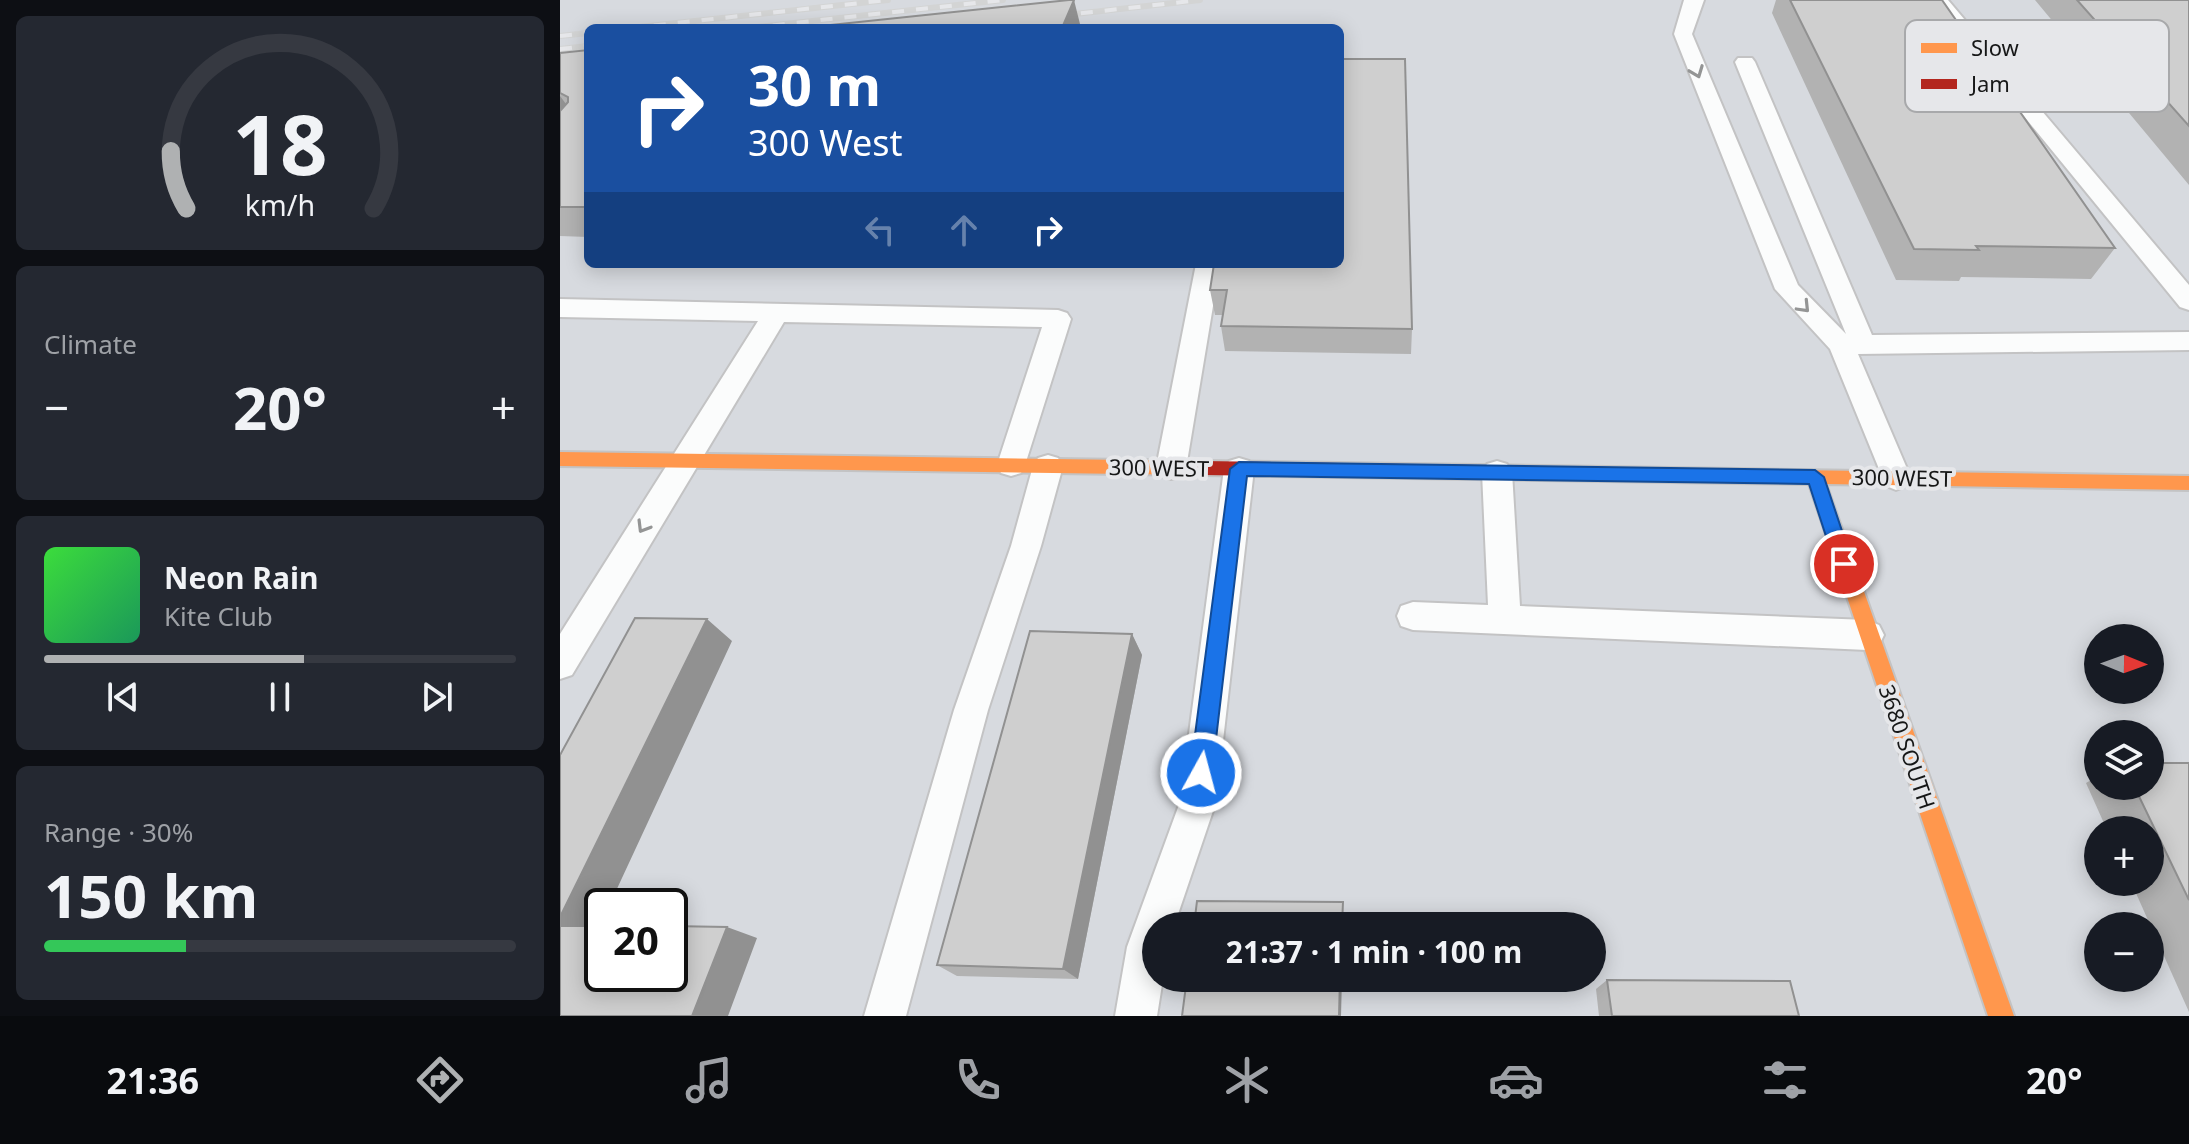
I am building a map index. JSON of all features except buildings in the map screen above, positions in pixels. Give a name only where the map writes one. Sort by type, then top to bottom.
[{"type":"street","name":"300 WEST","points":[[560,459],[2189,483]]},
{"type":"street","name":"3680 SOUTH","points":[[1815,477],[2001,1016]]},
{"type":"lane","points":[[1695,0],[1683,34],[1787,289],[1852,344],[2189,341]]},
{"type":"lane","points":[[1938,0],[1955,20]]},
{"type":"lane","points":[[1745,62],[1852,344],[1896,478]]},
{"type":"lane","points":[[2031,112],[2189,301]]},
{"type":"lane","points":[[1171,468],[1207,268]]},
{"type":"lane","points":[[560,308],[1058,319],[1011,465]]},
{"type":"lane","points":[[560,664],[776,313]]},
{"type":"lane","points":[[885,1016],[971,710],[1027,541],[1048,466]]},
{"type":"lane","points":[[1136,1016],[1147,947],[1198,802],[1239,469]]},
{"type":"lane","points":[[1497,472],[1505,619]]},
{"type":"lane","points":[[1413,616],[1867,635]]},
{"type":"shaded area","points":[[560,0],[2189,0],[2189,1016],[560,1016]]},
{"type":"railway","points":[[667,24],[888,0]]},
{"type":"railway","points":[[785,24],[1003,0]]},
{"type":"railway","points":[[1057,16],[1200,0]]},
{"type":"railway","points":[[560,36],[584,33]]},
{"type":"railway","points":[[560,49],[584,46]]},
{"type":"traffic: slow","points":[[560,459],[1202,468]]},
{"type":"traffic: slow","points":[[1736,476],[2189,483]]},
{"type":"traffic: slow","points":[[1815,477],[2001,1016]]},
{"type":"traffic: jam","points":[[1202,468],[1736,476]]},
{"type":"route","points":[[1201,773],[1239,469],[1815,477],[1844,564]]}]
